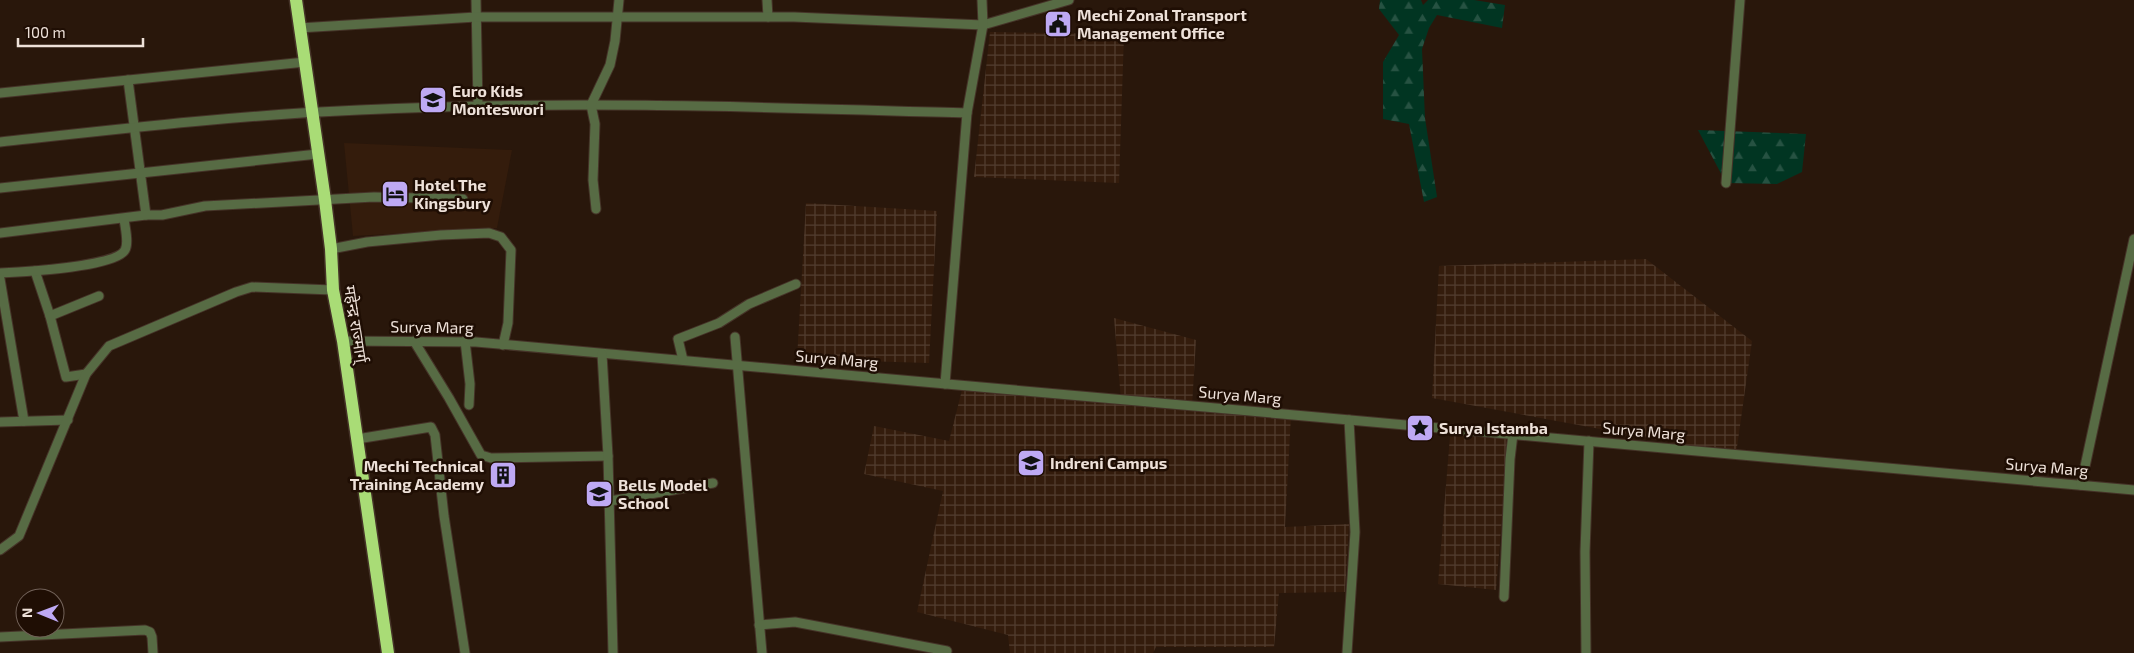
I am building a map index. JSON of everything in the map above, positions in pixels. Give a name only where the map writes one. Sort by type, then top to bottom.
[{"type":"highway","name":"महेन्द्र राज्मार्ग्","points":[[296,0],[325,200],[331,250],[333,290],[344,341],[388,653]]},
{"type":"street","points":[[476,0],[478,107]]},
{"type":"street","points":[[596,209],[592,173],[595,124],[591,105],[610,65],[615,41],[619,0]]},
{"type":"street","points":[[767,0],[768,17]]},
{"type":"street","points":[[945,384],[967,113],[983,25],[982,0]]},
{"type":"street","points":[[299,28],[476,17],[768,17],[983,25],[1069,0]]},
{"type":"street","points":[[1726,183],[1740,0]]},
{"type":"street","points":[[0,93],[304,62]]},
{"type":"street","points":[[128,80],[146,215]]},
{"type":"street","points":[[0,142],[135,127],[312,112],[478,107],[692,105],[967,113]]},
{"type":"street","points":[[0,188],[318,154]]},
{"type":"street","points":[[0,232],[124,219],[213,206],[374,197],[463,199]]},
{"type":"street","points":[[0,273],[57,270],[100,261],[121,254],[125,250],[126,245],[124,219]]},
{"type":"street","points":[[331,250],[367,242],[441,235],[489,233],[501,238],[511,250],[508,322],[504,345]]},
{"type":"street","points":[[2081,485],[2134,239]]},
{"type":"street","points":[[35,271],[50,316],[66,377],[86,374]]},
{"type":"street","points":[[0,279],[24,421]]},
{"type":"street","points":[[683,360],[678,339],[719,323],[749,304],[796,284]]},
{"type":"street","points":[[0,550],[19,536],[86,374],[109,346],[252,287],[333,290]]},
{"type":"street","points":[[50,316],[99,296]]},
{"type":"street","points":[[735,337],[762,653]]},
{"type":"street","name":"Surya Marg","points":[[344,341],[465,341],[2134,490]]},
{"type":"street","points":[[414,341],[449,398],[481,456],[491,458],[608,456]]},
{"type":"street","points":[[465,341],[470,384],[469,405]]},
{"type":"street","points":[[602,354],[610,500],[613,653]]},
{"type":"street","points":[[0,422],[68,420]]},
{"type":"street","points":[[1347,653],[1355,532],[1349,420]]},
{"type":"street","points":[[357,440],[431,427],[435,435],[444,516],[465,653]]},
{"type":"street","points":[[1504,597],[1510,459],[1513,434]]},
{"type":"street","points":[[1586,653],[1585,552],[1589,441]]},
{"type":"street","points":[[610,500],[713,483]]},
{"type":"street","points":[[759,625],[795,622],[947,651]]},
{"type":"street","points":[[0,637],[145,630],[150,632],[152,637],[153,653]]},
{"type":"shaded area","points":[[990,32],[1124,34],[1119,183],[974,177]]},
{"type":"shaded area","points":[[344,143],[512,150],[497,228],[353,236]]},
{"type":"shaded area","points":[[806,203],[937,211],[929,363],[797,359]]},
{"type":"shaded area","points":[[1646,259],[1752,341],[1736,454],[1432,398],[1439,266]]},
{"type":"shaded area","points":[[1114,318],[1196,340],[1192,406],[1291,415],[1285,527],[1349,524],[1345,592],[1279,593],[1274,647],[1156,647],[1153,653],[1010,653],[1008,635],[917,612],[943,491],[864,474],[874,426],[949,441],[963,386],[1121,400]]},
{"type":"shaded area","points":[[1509,434],[1496,590],[1438,584],[1450,436]]},
{"type":"green space","points":[[1380,0],[1421,0],[1423,5],[1428,0],[1474,0],[1505,5],[1502,28],[1437,15],[1429,28],[1422,49],[1425,118],[1437,197],[1424,202],[1409,124],[1383,119],[1383,62],[1399,35],[1379,9]]},
{"type":"green space","points":[[1698,130],[1806,134],[1802,172],[1777,184],[1726,183]]},
{"type":"place","name":"Mechi Zonal Transport Management Office","points":[[1058,24]]},
{"type":"place","name":"Euro Kids Monteswori","points":[[433,100]]},
{"type":"place","name":"Hotel The Kingsbury","points":[[395,194]]},
{"type":"place","name":"Surya Istamba","points":[[1420,428]]},
{"type":"place","name":"Indreni Campus","points":[[1031,463]]},
{"type":"place","name":"Mechi Technical Training Academy","points":[[503,475]]},
{"type":"place","name":"Bells Model School","points":[[599,494]]}]
